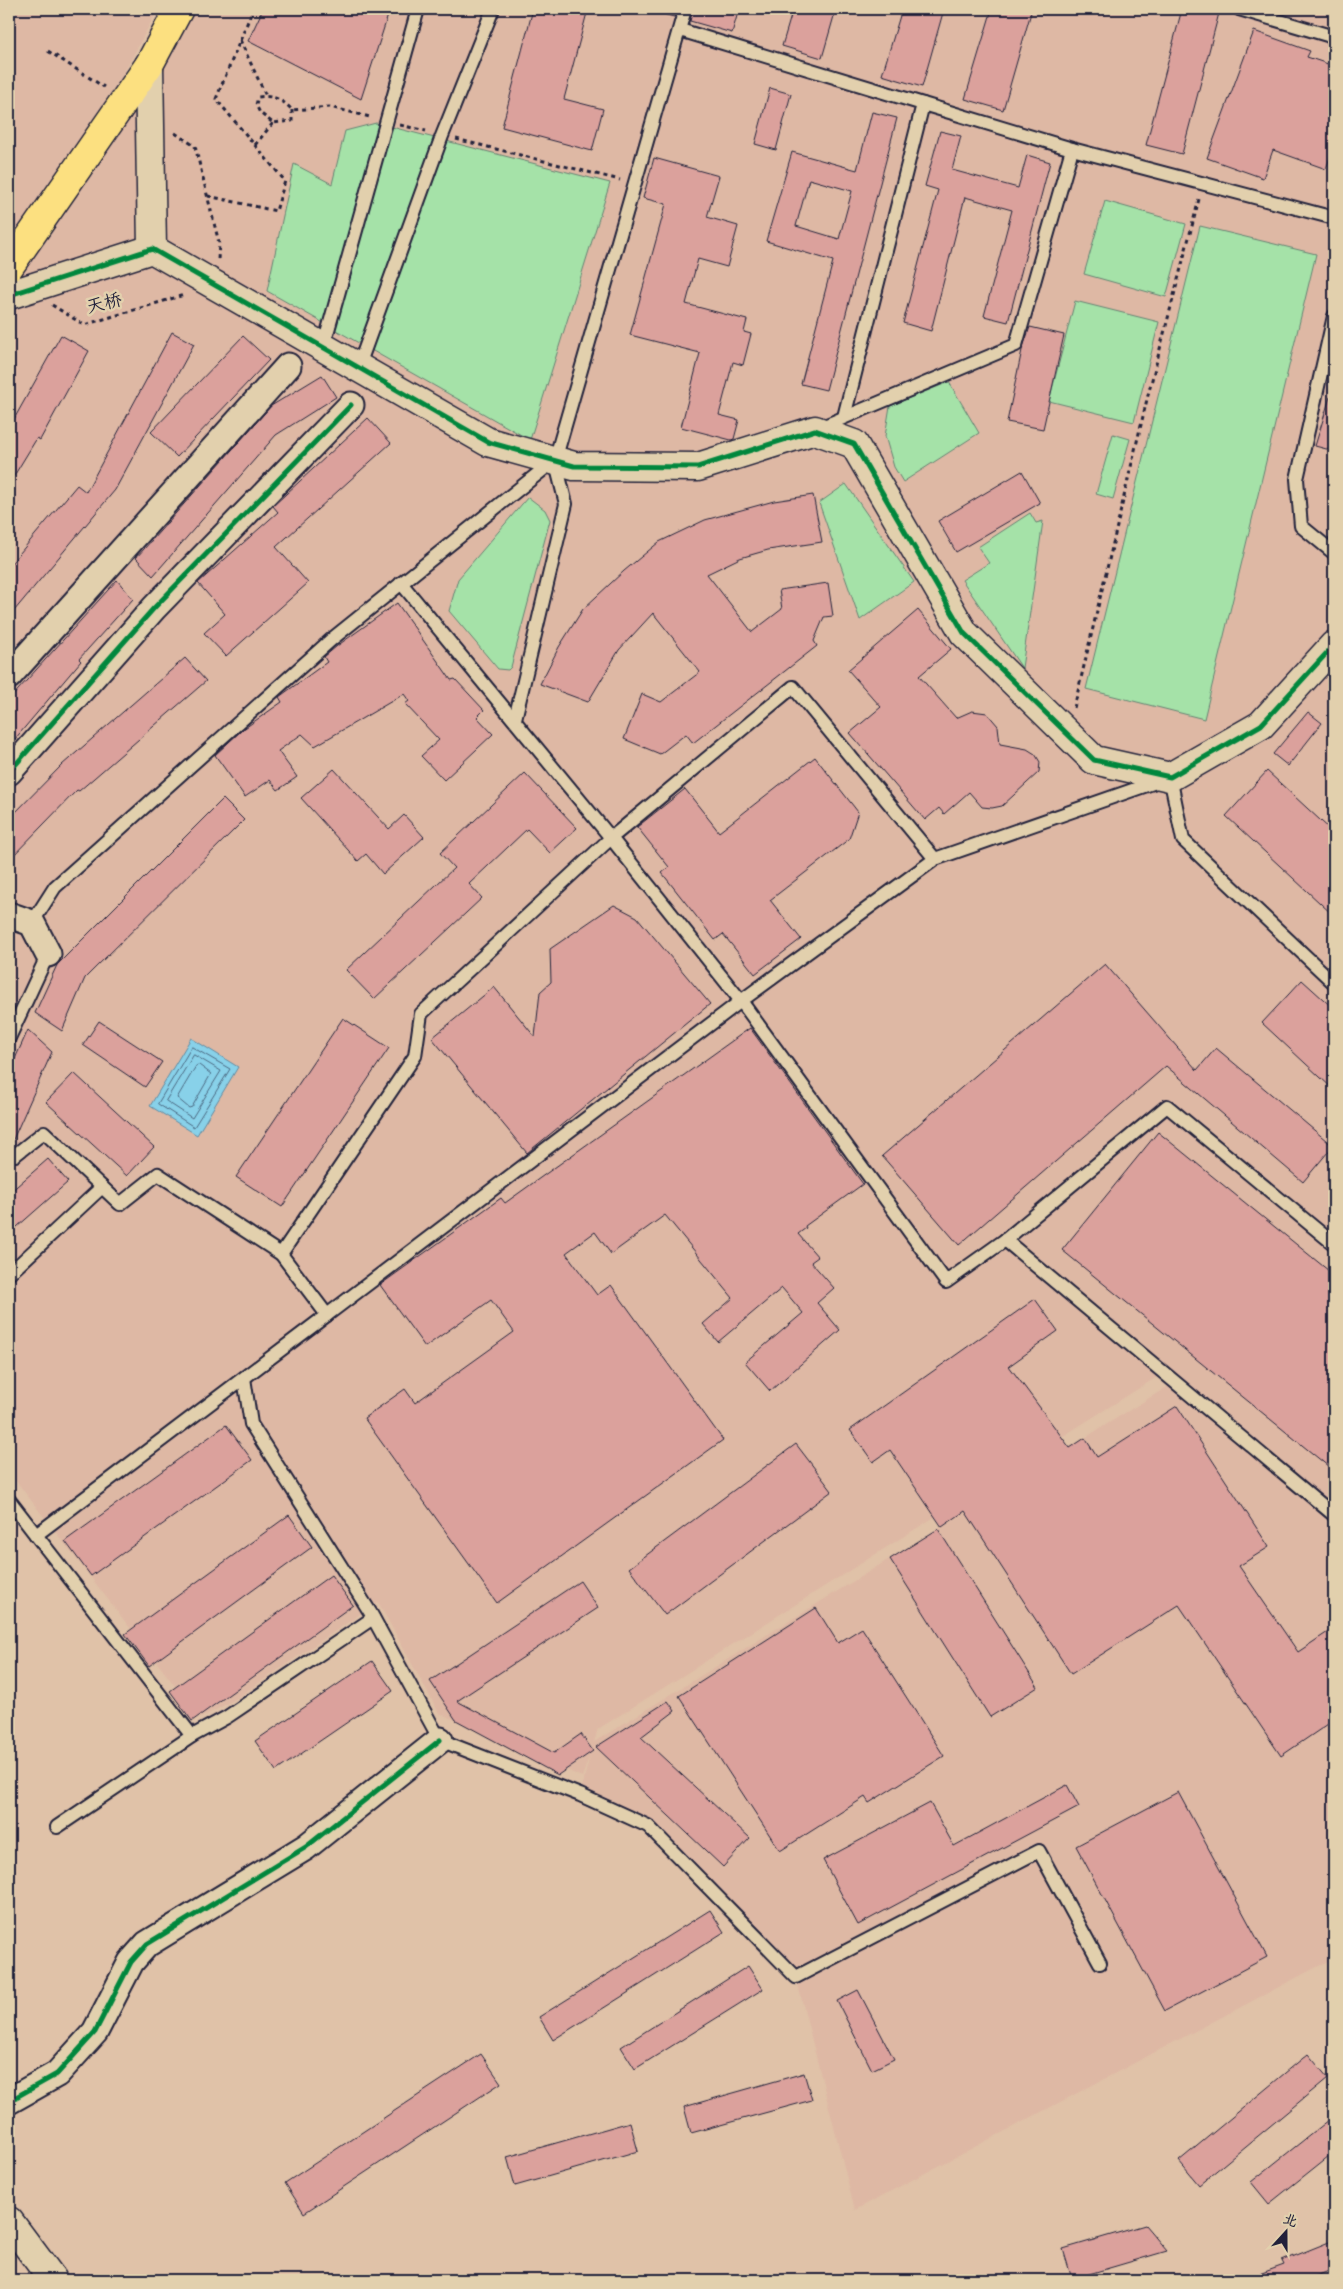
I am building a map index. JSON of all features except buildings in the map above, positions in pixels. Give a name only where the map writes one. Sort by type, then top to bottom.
[{"type":"main road","points":[[9,267],[149,65],[179,9]]},
{"type":"street","points":[[149,65],[152,249]]},
{"type":"street","points":[[17,292],[152,249],[488,442],[574,466],[698,467],[815,430],[854,444],[964,633],[1094,760],[1170,777],[1261,725],[1334,645]]},
{"type":"street","points":[[9,676],[288,366]]},
{"type":"street","points":[[9,772],[154,608],[352,406]]},
{"type":"street","points":[[9,915],[32,923],[48,954]]},
{"type":"street","points":[[9,2101],[57,2074],[95,2032],[131,1962],[147,1944],[306,1847],[440,1740]]},
{"type":"street","points":[[9,2221],[53,2280]]},
{"type":"lane","points":[[323,348],[418,9]]},
{"type":"lane","points":[[358,368],[442,136],[493,9]]},
{"type":"lane","points":[[515,719],[566,504],[554,460],[685,9]]},
{"type":"lane","points":[[1239,9],[1334,37]]},
{"type":"lane","points":[[680,30],[1072,150],[1334,218]]},
{"type":"lane","points":[[844,417],[923,104]]},
{"type":"lane","points":[[815,430],[1016,345],[1072,150]]},
{"type":"lane","points":[[1334,316],[1297,480],[1301,526],[1334,553]]},
{"type":"lane","points":[[32,923],[55,886],[332,638],[554,460]]},
{"type":"lane","points":[[401,583],[515,719],[741,1001],[946,1282],[1005,1240],[1168,1106],[1334,1244]]},
{"type":"lane","points":[[282,1254],[415,1056],[421,1014],[611,838],[793,687],[935,858]]},
{"type":"lane","points":[[36,1535],[741,1001],[935,858],[1170,777],[1183,840],[1334,984]]},
{"type":"lane","points":[[9,1038],[48,954]]},
{"type":"lane","points":[[9,1152],[15,1155],[44,1132],[120,1204],[158,1174],[282,1254],[327,1315]]},
{"type":"lane","points":[[9,1274],[102,1187]]},
{"type":"lane","points":[[1005,1240],[1334,1515]]},
{"type":"lane","points":[[244,1378],[251,1424],[373,1618],[440,1740],[580,1795],[648,1826],[796,1977],[1039,1851],[1100,1963]]},
{"type":"lane","points":[[9,1500],[192,1736]]},
{"type":"lane","points":[[57,1827],[192,1736],[227,1717],[373,1618]]},
{"type":"path","points":[[208,196],[276,211],[285,181],[216,99],[253,9]]},
{"type":"path","points":[[240,40],[266,96]]},
{"type":"path","points":[[270,95],[285,102],[292,110],[292,121],[273,123],[260,113],[256,105],[258,97],[270,95]]},
{"type":"path","points":[[292,110],[330,107],[635,184]]},
{"type":"path","points":[[255,145],[273,123]]},
{"type":"path","points":[[1068,734],[1148,395],[1202,184]]},
{"type":"shaded area","points":[[9,9],[158,9],[121,78],[9,241]]},
{"type":"shaded area","points":[[191,9],[1334,9],[1334,1509],[1168,1370],[598,1729],[594,1742],[1175,1382],[1334,1515],[1334,1958],[855,2210],[796,1977],[648,1826],[580,1795],[590,1755],[582,1777],[439,1713],[378,1602],[234,1700],[200,1718],[9,1472],[9,289]]},
{"type":"green space","points":[[376,123],[610,183],[530,440],[267,291],[294,164],[332,184],[345,131]]},
{"type":"green space","points":[[1105,201],[1186,224],[1166,297],[1084,274]]},
{"type":"green space","points":[[1200,226],[1316,254],[1204,719],[1086,689]]},
{"type":"green space","points":[[1075,301],[1159,322],[1134,422],[1049,401]]},
{"type":"green space","points":[[949,382],[979,433],[903,482],[894,467],[885,436],[890,406]]},
{"type":"green space","points":[[1113,434],[1130,439],[1113,499],[1096,494]]},
{"type":"green space","points":[[846,484],[914,582],[860,620],[819,503]]},
{"type":"green space","points":[[528,497],[545,510],[550,520],[511,667],[508,670],[498,669],[449,611],[458,579]]},
{"type":"green space","points":[[1030,513],[1036,523],[1043,521],[1022,668],[962,580],[989,563],[978,547]]},
{"type":"water","points":[[191,1038],[238,1067],[197,1135],[150,1106]]},
{"type":"cycle path","points":[[9,295],[152,249],[488,442],[574,466],[698,467],[815,430],[854,444],[964,633],[1094,760],[1170,777],[1261,725],[1334,645]]},
{"type":"cycle path","points":[[9,772],[154,608],[351,405]]},
{"type":"cycle path","points":[[9,2101],[57,2074],[95,2032],[131,1962],[147,1944],[306,1847],[440,1740]]}]
